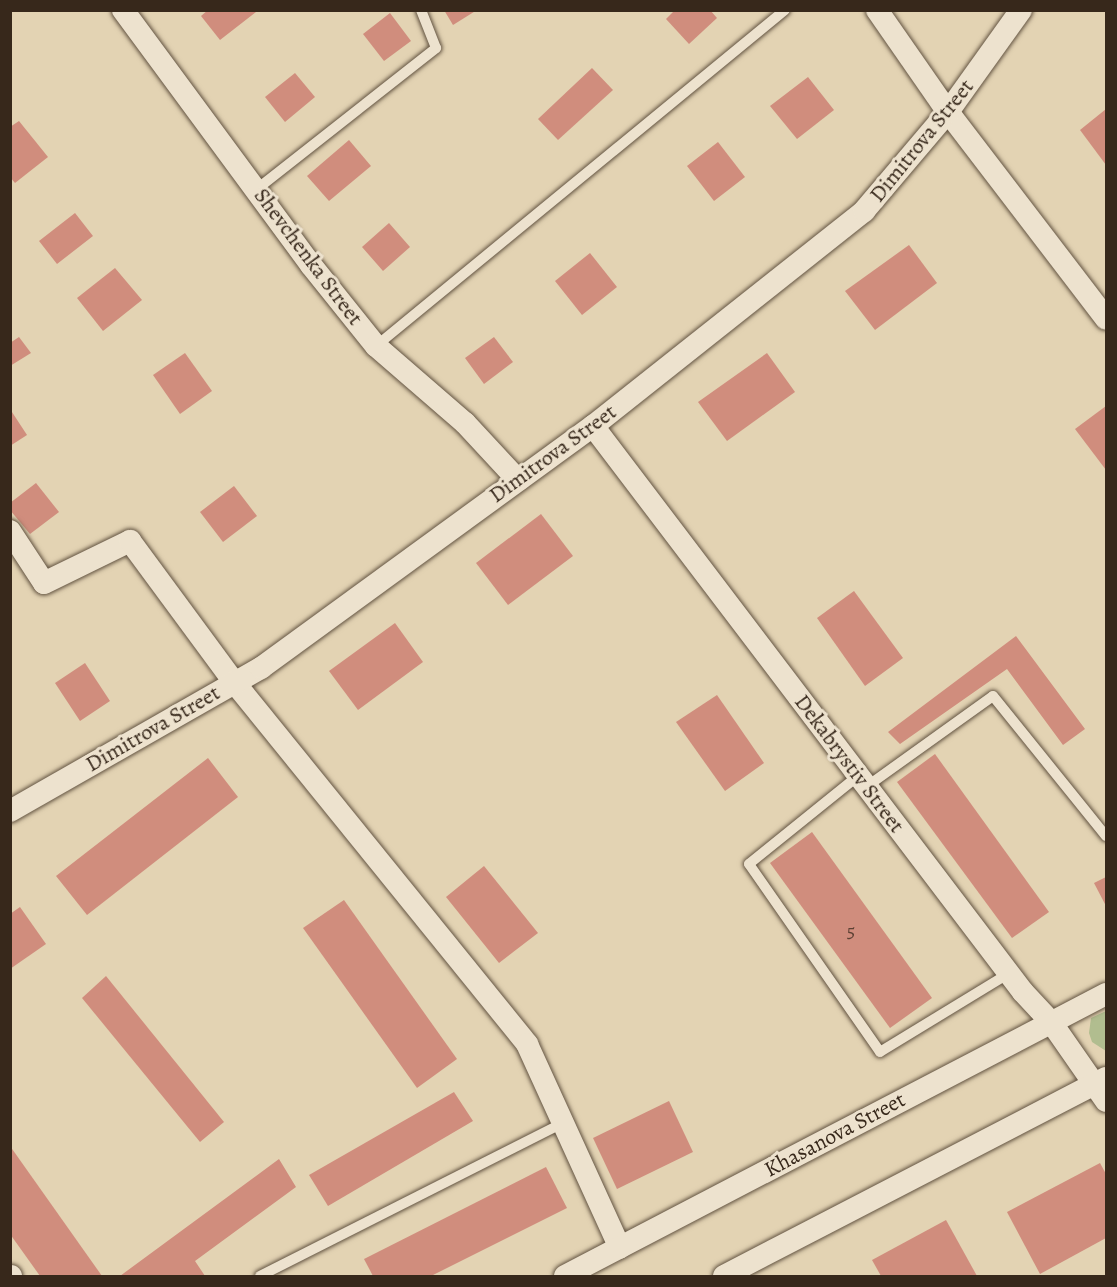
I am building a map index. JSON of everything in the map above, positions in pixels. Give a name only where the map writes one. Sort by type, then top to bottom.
[{"type":"street","name":"Shevchenka Street","points":[[123,10],[376,346],[465,423],[518,480]]},
{"type":"street","points":[[877,10],[948,112],[1107,319]]},
{"type":"street","name":"Dimitrova Street","points":[[10,811],[261,668],[593,426],[864,211],[948,112],[1021,10]]},
{"type":"street","name":"Dekabrystiv Street","points":[[593,426],[1008,974],[1051,1022],[1102,1087]]},
{"type":"street","points":[[10,531],[44,583],[130,542],[234,682],[527,1044],[620,1248]]},
{"type":"street","name":"Khasanova Street","points":[[565,1276],[1107,993]]},
{"type":"street","points":[[724,1276],[1102,1087]]},
{"type":"lane","points":[[257,189],[436,48],[421,10]]},
{"type":"lane","points":[[376,346],[785,10]]},
{"type":"lane","points":[[1008,974],[880,1052],[749,864],[862,781],[993,696],[1107,836]]},
{"type":"lane","points":[[260,1276],[563,1123]]},
{"type":"green space","points":[[1106,1011],[1106,1051],[1092,1042],[1089,1033],[1091,1018]]},
{"type":"building","points":[[208,10],[255,10],[256,12],[220,40],[201,16]]},
{"type":"building","points":[[444,10],[477,10],[453,25]]},
{"type":"building","points":[[675,10],[710,10],[717,18],[689,44],[666,19]]},
{"type":"building","points":[[390,13],[411,41],[384,61],[363,34]]},
{"type":"building","points":[[592,68],[613,90],[558,140],[538,119]]},
{"type":"building","points":[[295,73],[315,97],[285,122],[265,97]]},
{"type":"building","points":[[808,77],[834,110],[797,139],[770,106]]},
{"type":"building","points":[[1106,109],[1106,165],[1080,130]]},
{"type":"building","points":[[19,121],[48,157],[15,183],[10,177],[10,127]]},
{"type":"building","points":[[349,140],[371,166],[329,201],[307,176]]},
{"type":"building","points":[[718,142],[745,177],[714,201],[687,166]]},
{"type":"building","points":[[75,213],[93,236],[57,264],[39,241]]},
{"type":"building","points":[[389,223],[410,247],[383,271],[362,247]]},
{"type":"building","points":[[909,245],[937,283],[875,330],[845,291]]},
{"type":"building","points":[[590,253],[617,287],[582,315],[555,281]]},
{"type":"building","points":[[115,268],[142,300],[103,331],[77,298]]},
{"type":"building","points":[[19,337],[31,353],[10,366],[10,343]]},
{"type":"building","points":[[494,337],[513,362],[484,384],[465,358]]},
{"type":"building","points":[[185,353],[212,391],[180,414],[153,375]]},
{"type":"building","points":[[767,353],[795,392],[727,441],[698,402]]},
{"type":"building","points":[[1106,406],[1106,470],[1075,429]]},
{"type":"building","points":[[10,409],[27,435],[10,446]]},
{"type":"building","points":[[36,483],[59,512],[30,534],[10,510],[10,503]]},
{"type":"building","points":[[234,486],[257,516],[223,542],[200,512]]},
{"type":"building","points":[[541,514],[573,556],[508,605],[476,563]]},
{"type":"building","points":[[854,591],[903,658],[865,686],[817,618]]},
{"type":"building","points":[[395,623],[423,662],[358,710],[329,671]]},
{"type":"building","points":[[1016,636],[1085,729],[1063,745],[1007,669],[900,744],[888,732]]},
{"type":"building","points":[[85,663],[110,701],[80,721],[55,683]]},
{"type":"building","points":[[717,695],[764,763],[725,791],[676,722]]},
{"type":"building","points":[[935,754],[1049,912],[1012,938],[897,782]]},
{"type":"building","points":[[208,758],[238,797],[87,915],[56,876]]},
{"type":"building","points":[[812,832],[932,998],[890,1028],[770,863]]},
{"type":"building","points":[[484,866],[538,933],[499,963],[446,897]]},
{"type":"building","points":[[1106,877],[1106,906],[1094,883]]},
{"type":"building","points":[[344,900],[457,1059],[417,1088],[303,928]]},
{"type":"building","points":[[20,907],[46,944],[10,969],[10,914]]},
{"type":"building","points":[[106,976],[224,1122],[200,1142],[82,998]]},
{"type":"building","points":[[454,1092],[473,1121],[328,1206],[309,1175]]},
{"type":"building","points":[[669,1101],[693,1152],[617,1189],[593,1138]]},
{"type":"building","points":[[10,1146],[102,1276],[40,1276],[10,1234]]},
{"type":"building","points":[[279,1159],[296,1187],[195,1261],[205,1276],[120,1276]]},
{"type":"building","points":[[1100,1163],[1106,1174],[1106,1238],[1040,1274],[1007,1212]]},
{"type":"building","points":[[546,1167],[567,1208],[431,1276],[373,1276],[364,1259]]},
{"type":"building","points":[[946,1220],[977,1276],[881,1276],[872,1260]]}]
